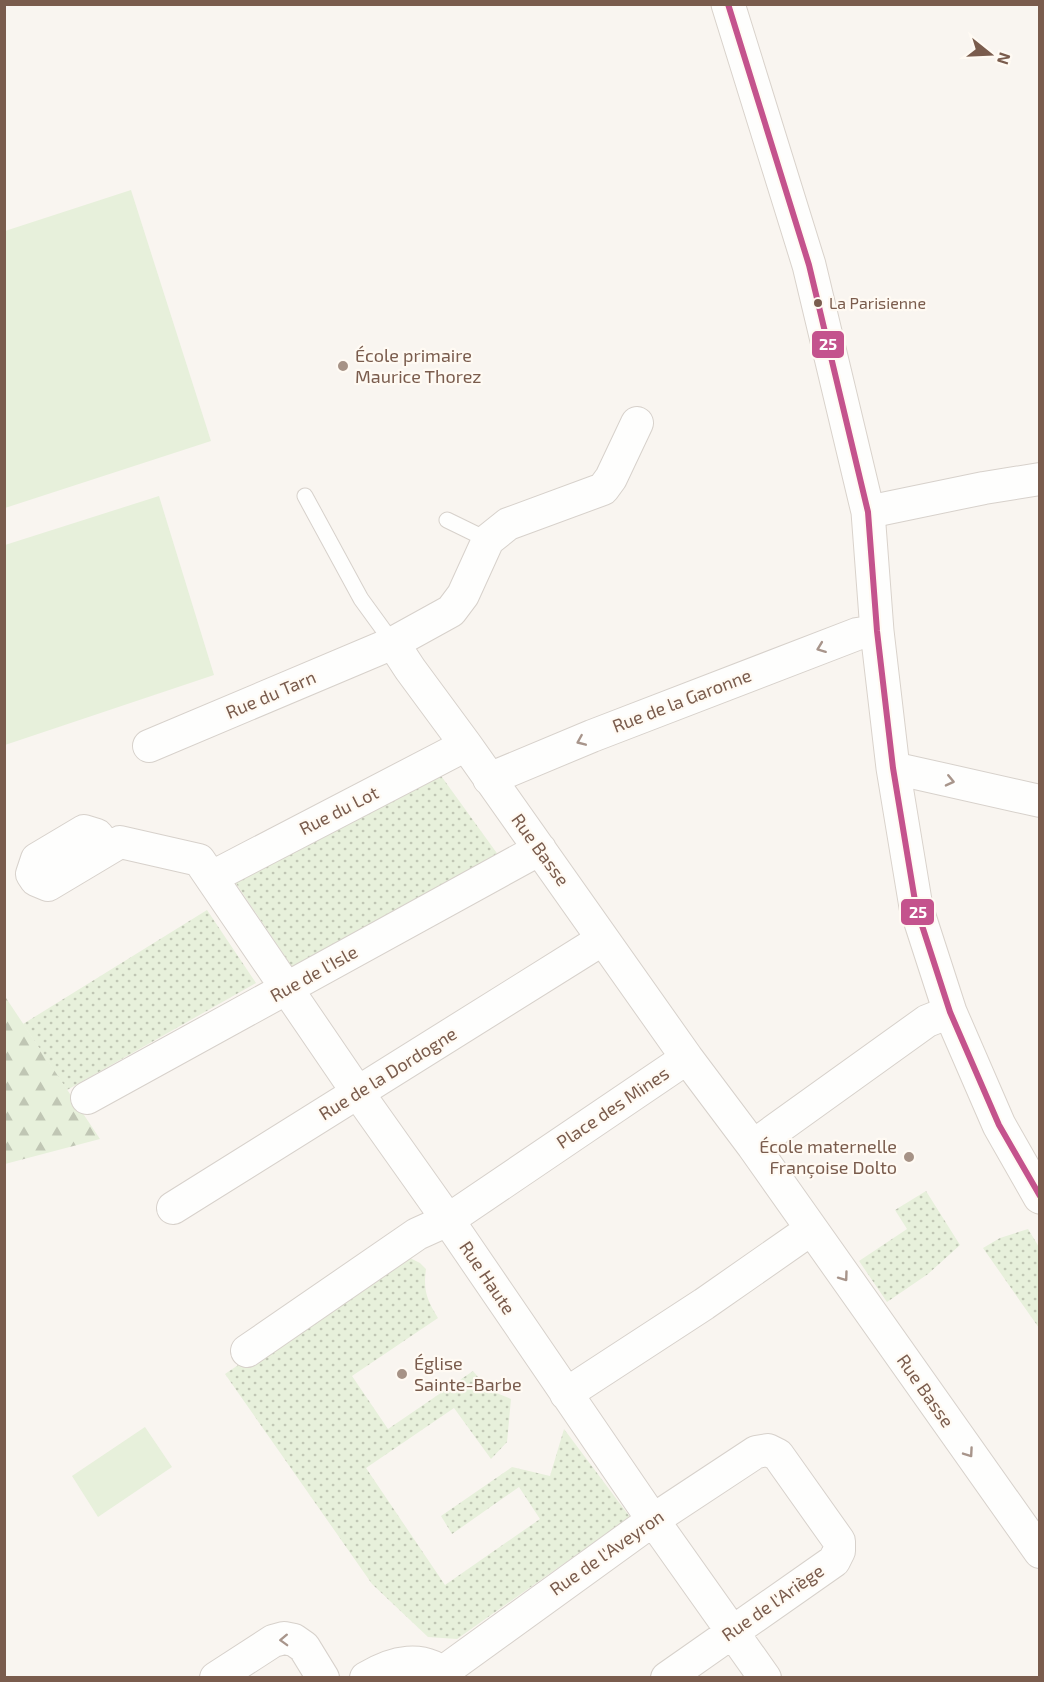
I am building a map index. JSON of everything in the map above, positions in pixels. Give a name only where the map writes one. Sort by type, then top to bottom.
[{"type":"main road","points":[[728,4],[809,265],[826,327],[868,512],[877,631],[893,768],[916,907],[950,1012],[999,1125],[1040,1197]]},
{"type":"street","points":[[488,540],[507,524],[603,489],[611,478],[637,423]]},
{"type":"street","points":[[868,512],[1040,479]]},
{"type":"street","name":"Rue du Tarn","points":[[148,746],[393,643],[451,611],[463,596],[488,540]]},
{"type":"street","name":"Rue de la Garonne","points":[[489,779],[592,736],[857,633],[877,631]]},
{"type":"street","name":"Rue Basse","points":[[393,643],[687,1058]]},
{"type":"street","name":"Rue du Lot","points":[[212,877],[466,745]]},
{"type":"street","points":[[893,768],[1040,801]]},
{"type":"street","name":"Rue Haute","points":[[107,848],[120,842],[199,860],[652,1520],[765,1677]]},
{"type":"street","name":"Rue de l'Isle","points":[[87,1098],[540,849]]},
{"type":"street","name":"Rue de la Dordogne","points":[[173,1208],[603,939]]},
{"type":"street","points":[[753,1146],[927,1021],[950,1012]]},
{"type":"street","name":"Place des Mines","points":[[448,1220],[687,1058],[753,1146],[810,1230]]},
{"type":"street","points":[[247,1350],[417,1234],[448,1220]]},
{"type":"street","points":[[566,1394],[704,1304],[810,1230]]},
{"type":"street","name":"Rue Basse","points":[[810,1230],[1040,1552]]},
{"type":"street","name":"Rue de l'Aveyron","points":[[446,1675],[652,1520],[756,1452],[768,1450],[778,1455]]},
{"type":"street","name":"Rue de l'Ariège","points":[[667,1677],[834,1561],[839,1551],[839,1541],[778,1455]]},
{"type":"street","points":[[216,1677],[273,1641],[284,1638],[294,1640],[304,1647],[323,1677]]},
{"type":"street","points":[[366,1677],[383,1667],[412,1661],[429,1664],[446,1675]]},
{"type":"lane","points":[[305,496],[361,599],[393,643]]},
{"type":"lane","points":[[447,520],[488,540]]},
{"type":"green space","points":[[131,190],[211,441],[5,508],[5,231]]},
{"type":"green space","points":[[159,496],[214,675],[5,745],[5,545]]},
{"type":"green space","points":[[439,773],[504,863],[298,976],[231,876]]},
{"type":"green space","points":[[207,910],[256,983],[67,1090],[23,1024]]},
{"type":"green space","points":[[4,995],[100,1139],[5,1164]]},
{"type":"green space","points":[[926,1191],[960,1245],[928,1274],[887,1302],[859,1261],[907,1229],[895,1210]]},
{"type":"green space","points":[[1028,1229],[1039,1247],[1039,1328],[983,1248],[1000,1238]]},
{"type":"green space","points":[[408,1257],[426,1269],[427,1295],[438,1318],[352,1376],[388,1429],[473,1371],[489,1390],[511,1399],[507,1442],[491,1459],[454,1408],[366,1468],[445,1585],[540,1519],[519,1487],[452,1534],[441,1516],[512,1467],[550,1476],[564,1429],[630,1517],[457,1639],[428,1637],[372,1584],[225,1374],[394,1260]]},
{"type":"green space","points":[[145,1427],[172,1467],[98,1517],[72,1476]]},
{"type":"transit line","name":"25","points":[[728,4],[809,265],[868,512],[877,631],[893,768],[916,907],[950,1012],[999,1125],[1040,1196]]},
{"type":"place","name":"La Parisienne","points":[[818,303]]},
{"type":"place","name":"École primaire Maurice Thorez","points":[[343,366]]},
{"type":"place","name":"École maternelle Françoise Dolto","points":[[909,1157]]},
{"type":"place","name":"Église Sainte-Barbe","points":[[402,1374]]}]
